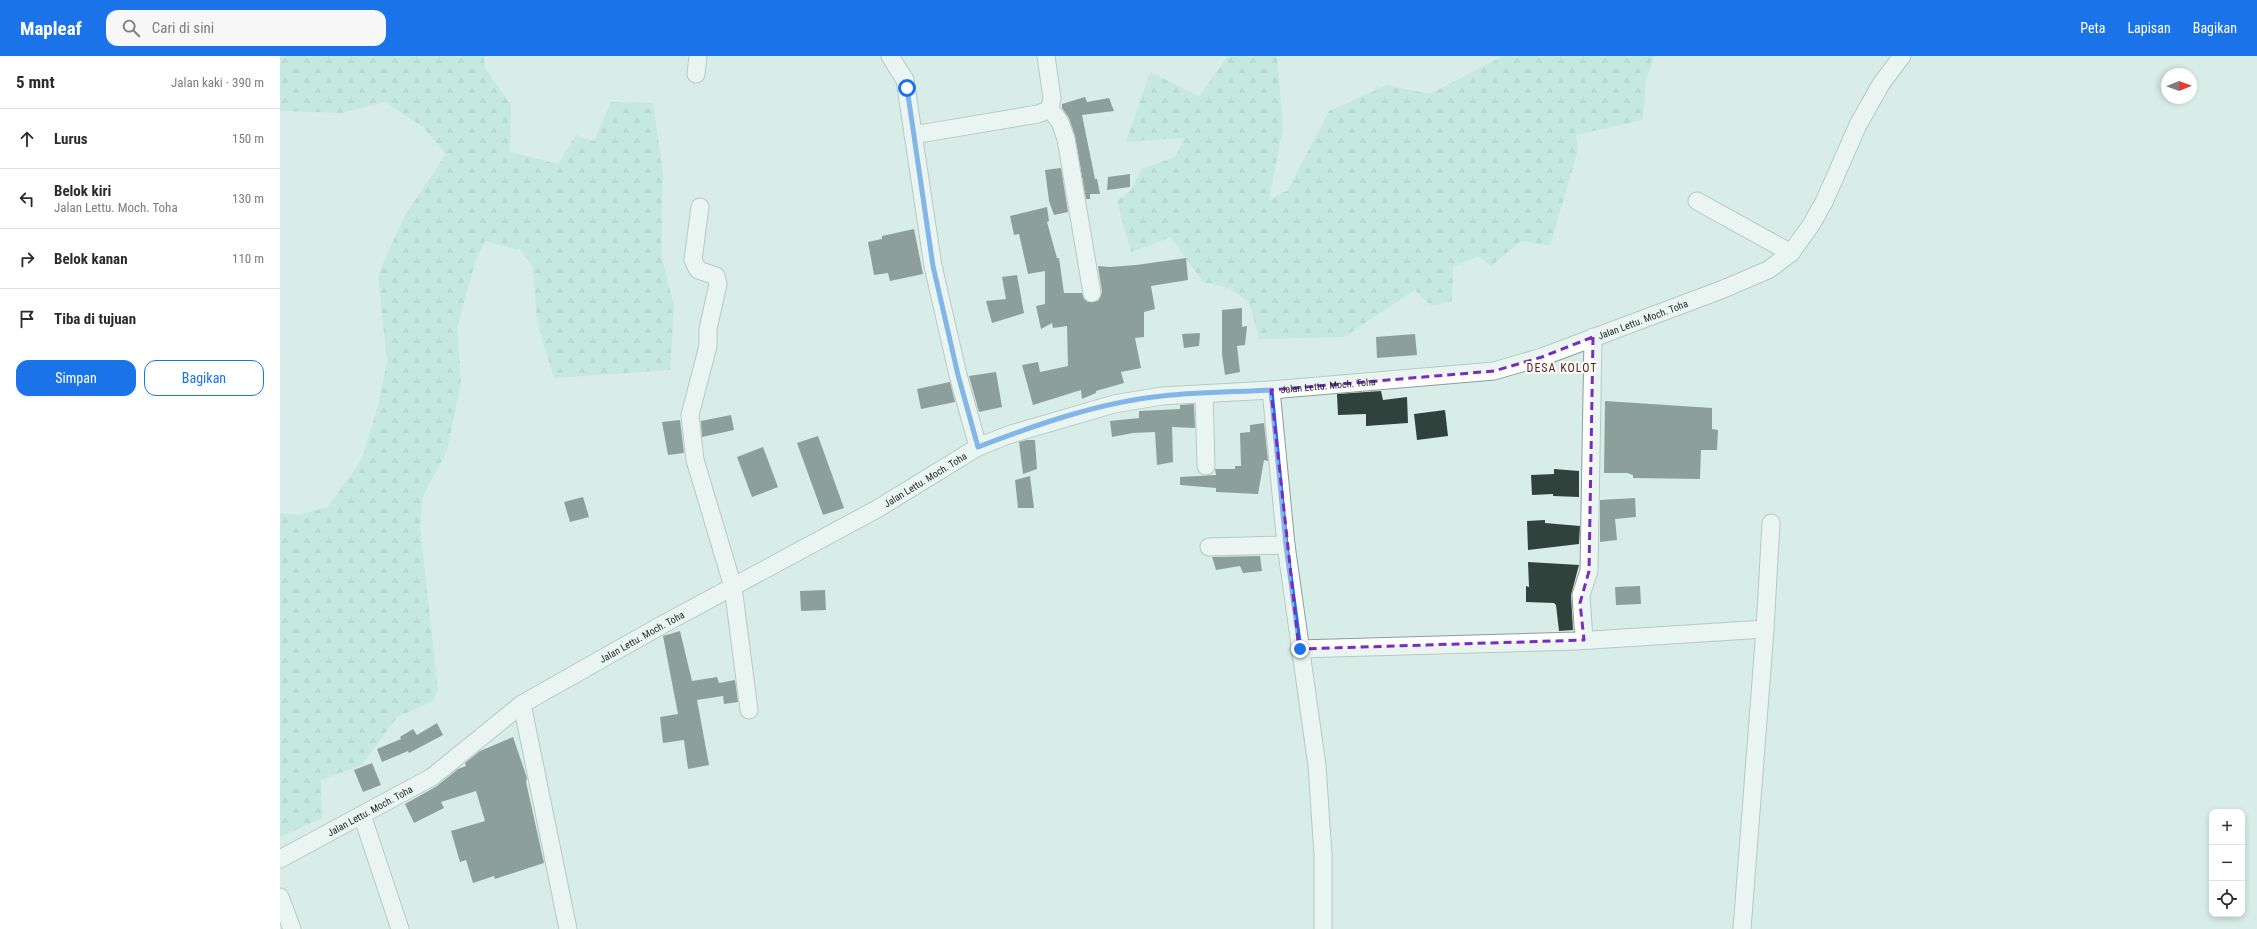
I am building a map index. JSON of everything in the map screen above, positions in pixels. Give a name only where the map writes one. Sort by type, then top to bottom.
[{"type":"street","points":[[696,74],[698,56]]},
{"type":"street","points":[[890,56],[905,80],[933,266],[958,375],[978,447]]},
{"type":"street","points":[[1046,56],[1052,98],[1050,109],[1060,122],[1066,139],[1092,293]]},
{"type":"street","name":"Jalan Lettu. Moch. Toha","points":[[280,859],[432,777],[522,704],[877,509],[978,447],[1052,421],[1114,404],[1162,396],[1271,390],[1494,371],[1542,357],[1748,279],[1768,270],[1791,253],[1824,202],[1858,125],[1881,84],[1902,56]]},
{"type":"street","points":[[913,135],[1038,114],[1050,109]]},
{"type":"street","points":[[1698,201],[1791,253]]},
{"type":"street","points":[[700,207],[693,260],[698,270],[716,276],[718,284],[708,329],[708,346],[690,415],[695,460],[733,587],[749,710]]},
{"type":"street","points":[[1584,640],[1580,603],[1581,595],[1589,571],[1593,338]]},
{"type":"street","points":[[1271,390],[1286,545],[1317,766],[1321,814],[1323,929]]},
{"type":"street","points":[[1204,394],[1206,466]]},
{"type":"street","points":[[1742,929],[1765,629],[1770,523]]},
{"type":"street","points":[[1209,547],[1286,545]]},
{"type":"street","points":[[1300,649],[1584,640],[1765,629]]},
{"type":"street","points":[[522,704],[568,929]]},
{"type":"street","points":[[362,814],[400,929]]},
{"type":"street","points":[[280,897],[292,929]]},
{"type":"highlighted area","points":[[1593,337],[1589,571],[1580,603],[1584,640],[1299,649],[1271,390],[1494,371],[1542,357]]},
{"type":"green space","points":[[280,56],[484,56],[485,68],[511,105],[510,152],[558,164],[576,135],[594,141],[611,102],[653,103],[663,173],[661,254],[674,306],[670,370],[554,378],[537,322],[533,266],[520,250],[485,241],[475,262],[457,328],[461,381],[447,451],[423,496],[420,527],[438,690],[433,701],[397,717],[362,765],[321,780],[322,818],[280,837],[280,513],[298,515],[328,507],[362,459],[377,409],[387,362],[378,275],[404,217],[446,154],[423,127],[385,102],[342,113],[280,111]]},
{"type":"green space","points":[[1228,56],[1277,56],[1283,127],[1269,200],[1288,190],[1329,111],[1387,85],[1430,94],[1503,56],[1654,56],[1646,80],[1643,120],[1576,135],[1578,150],[1550,246],[1521,241],[1491,266],[1478,256],[1453,267],[1452,301],[1431,306],[1415,290],[1344,337],[1259,339],[1249,302],[1229,288],[1203,282],[1171,237],[1131,252],[1117,201],[1131,190],[1142,169],[1175,157],[1184,138],[1126,142],[1150,72],[1199,96]]},
{"type":"building","points":[[1085,97],[1087,102],[1109,98],[1114,111],[1082,115],[1095,179],[1097,179],[1100,194],[1090,194],[1090,199],[1086,199],[1075,136],[1069,118],[1062,108],[1062,104]]},
{"type":"building","points":[[1061,168],[1068,212],[1054,215],[1049,201],[1045,170]]},
{"type":"building","points":[[1130,174],[1130,187],[1107,190],[1108,177]]},
{"type":"building","points":[[1047,207],[1049,221],[1047,222],[1057,258],[1059,258],[1064,293],[1082,293],[1084,299],[1088,302],[1098,301],[1102,292],[1098,266],[1110,267],[1136,265],[1186,258],[1188,280],[1151,286],[1155,309],[1144,312],[1144,337],[1135,338],[1141,368],[1121,372],[1124,383],[1096,391],[1096,393],[1082,399],[1081,390],[1033,405],[1022,365],[1038,362],[1040,372],[1068,366],[1067,326],[1053,328],[1052,323],[1041,329],[1036,306],[1045,304],[1045,271],[1028,274],[1019,234],[1014,235],[1010,216]]},
{"type":"building","points":[[914,229],[923,274],[890,281],[888,273],[874,275],[868,242],[882,239],[882,236]]},
{"type":"building","points":[[1017,275],[1024,313],[992,323],[986,301],[1006,299],[1002,277]]},
{"type":"building","points":[[1242,308],[1242,327],[1247,326],[1245,345],[1237,346],[1240,372],[1225,375],[1222,354],[1222,310]]},
{"type":"building","points":[[1200,333],[1199,346],[1184,348],[1182,334]]},
{"type":"building","points":[[1415,334],[1417,355],[1377,358],[1376,337]]},
{"type":"building","points":[[996,372],[1002,407],[979,412],[969,376]]},
{"type":"building","points":[[950,382],[955,402],[921,409],[917,389]]},
{"type":"building","points":[[1381,391],[1383,400],[1407,397],[1408,423],[1366,426],[1366,414],[1338,415],[1337,394]]},
{"type":"building","points":[[1605,401],[1712,408],[1712,429],[1718,430],[1717,450],[1701,450],[1700,479],[1633,478],[1633,475],[1627,473],[1604,473]]},
{"type":"building","points":[[1194,404],[1195,428],[1172,427],[1173,462],[1157,465],[1155,432],[1133,433],[1112,437],[1110,421],[1139,418],[1139,411],[1180,409],[1180,405]]},
{"type":"building","points":[[1445,410],[1448,436],[1417,440],[1414,414]]},
{"type":"building","points":[[731,415],[734,430],[702,437],[701,421]]},
{"type":"building","points":[[680,420],[684,453],[668,455],[662,422]]},
{"type":"building","points":[[1264,423],[1268,461],[1264,460],[1258,494],[1216,492],[1216,488],[1180,485],[1180,477],[1216,475],[1215,469],[1235,469],[1235,466],[1241,466],[1240,433],[1250,432],[1250,425]]},
{"type":"building","points":[[818,436],[844,508],[823,515],[797,443]]},
{"type":"building","points":[[1035,440],[1037,469],[1023,474],[1019,442]]},
{"type":"building","points":[[763,447],[778,487],[752,497],[737,457]]},
{"type":"building","points":[[1554,469],[1579,471],[1579,497],[1553,496],[1553,494],[1532,495],[1531,475],[1554,474]]},
{"type":"building","points":[[1030,476],[1034,508],[1018,508],[1015,480]]},
{"type":"building","points":[[583,497],[589,517],[570,522],[564,502]]},
{"type":"building","points":[[1635,498],[1636,517],[1615,519],[1617,540],[1600,542],[1600,500]]},
{"type":"building","points":[[1545,520],[1545,523],[1580,526],[1579,544],[1528,550],[1527,521]]},
{"type":"building","points":[[1260,556],[1262,571],[1243,573],[1240,566],[1216,570],[1212,557]]},
{"type":"building","points":[[1528,562],[1579,565],[1571,595],[1573,630],[1559,631],[1556,605],[1554,603],[1526,602],[1526,586],[1529,587]]},
{"type":"building","points":[[1640,586],[1641,604],[1616,605],[1615,587]]},
{"type":"building","points":[[825,590],[826,610],[801,611],[800,591]]},
{"type":"building","points":[[680,631],[692,681],[717,677],[719,683],[735,680],[738,702],[724,704],[723,696],[697,700],[709,765],[688,769],[684,740],[663,743],[660,717],[678,714],[663,636]]},
{"type":"building","points":[[437,723],[443,735],[409,753],[408,751],[382,762],[377,749],[401,739],[400,737],[413,729],[417,735]]},
{"type":"building","points":[[513,737],[527,778],[526,782],[544,863],[495,879],[494,876],[473,883],[466,860],[460,862],[451,831],[485,821],[476,791],[441,802],[444,808],[414,823],[405,804],[437,786],[458,769],[466,766],[465,763],[480,751]]},
{"type":"building","points":[[372,763],[381,785],[363,792],[354,770]]},
{"type":"district","name":"DESA KOLOT","points":[[1562,368]]},
{"type":"route","points":[[907,88],[933,266],[958,375],[978,447],[1008,435],[1059,419],[1114,404],[1144,398],[1271,390],[1286,545],[1300,649]]}]
